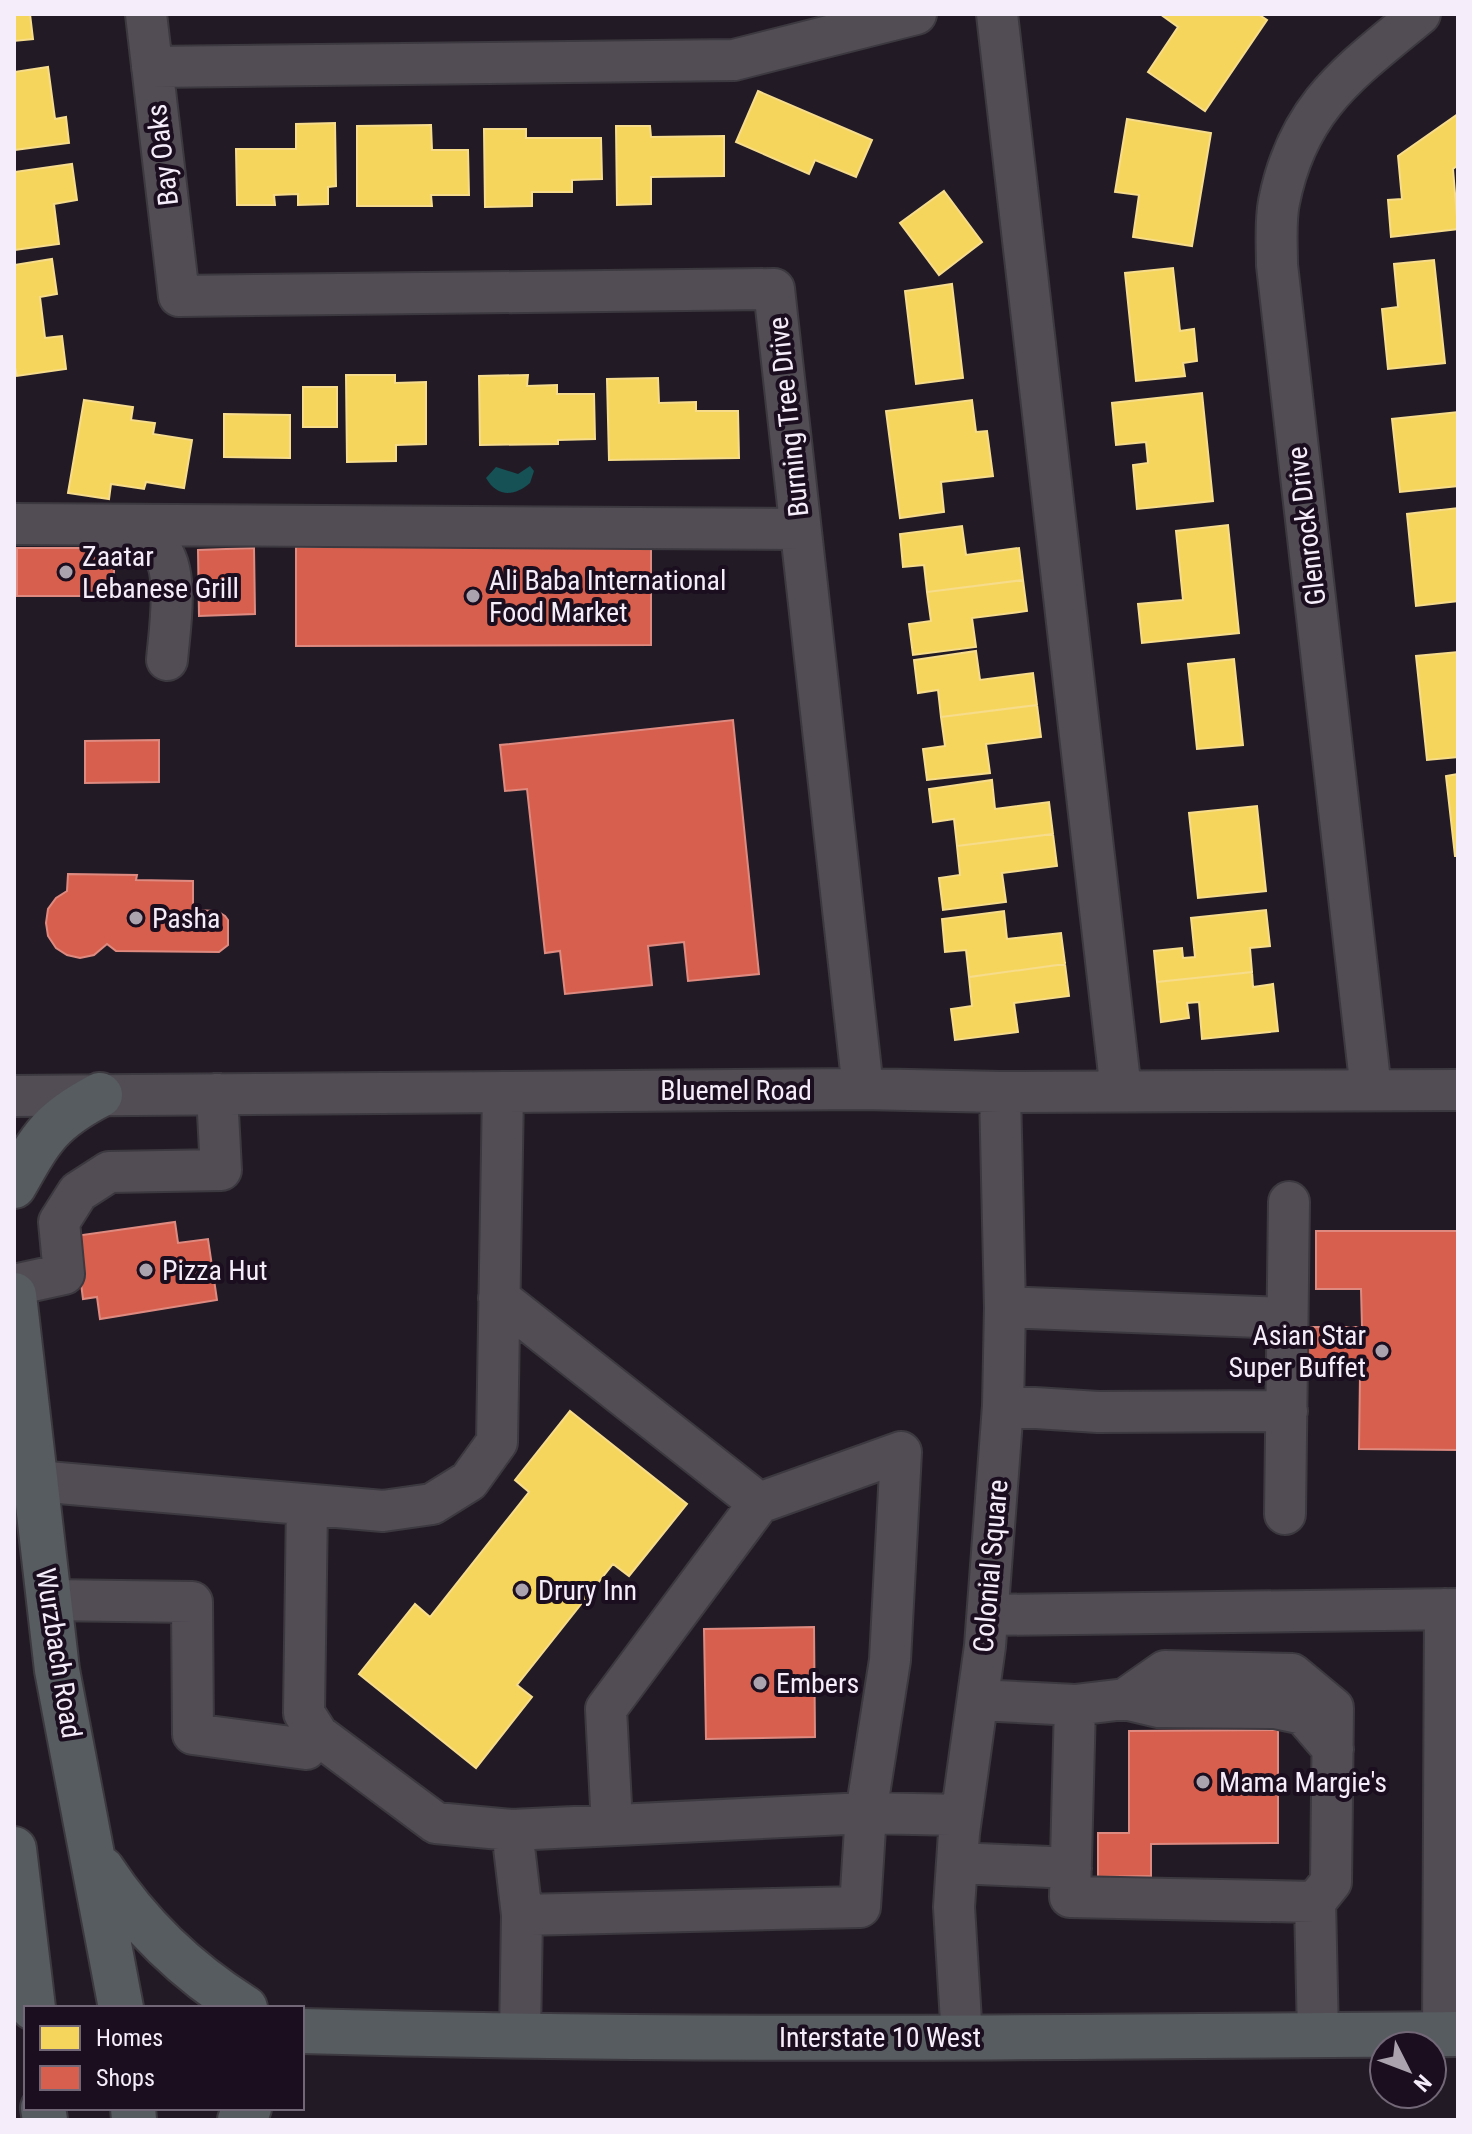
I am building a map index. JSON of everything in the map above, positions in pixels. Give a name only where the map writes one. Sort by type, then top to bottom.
[{"type":"main road","points":[[14,1186],[35,1149],[55,1123],[100,1095]]},
{"type":"main road","name":"Wurzbach Road","points":[[14,1295],[57,1670],[121,2006]]},
{"type":"main road","points":[[14,1849],[33,2006]]},
{"type":"main road","points":[[95,1859],[126,1906],[159,1941],[184,1964],[242,2006]]},
{"type":"main road","name":"Interstate 10 West","points":[[304,2031],[520,2037],[962,2038],[1451,2034]]},
{"type":"main road","points":[[304,2058],[348,2033]]},
{"type":"street","name":"Bay Oaks","points":[[146,14],[179,296]]},
{"type":"street","points":[[152,67],[734,60],[916,14]]},
{"type":"street","points":[[997,14],[1121,1091]]},
{"type":"street","name":"Glenrock Drive","points":[[1371,1090],[1277,265],[1278,205],[1290,160],[1310,118],[1340,81],[1420,14]]},
{"type":"street","name":"Burning Tree Drive","points":[[179,296],[774,289],[863,1089]]},
{"type":"street","points":[[14,525],[800,529]]},
{"type":"street","points":[[14,525],[51,539],[145,541],[159,548],[167,560],[172,584],[167,660]]},
{"type":"street","name":"Bluemel Road","points":[[14,1096],[863,1089],[1000,1092],[1458,1090]]},
{"type":"street","points":[[36,1481],[383,1511],[432,1504],[469,1481],[497,1442],[503,1092]]},
{"type":"street","name":"Colonial Square","points":[[962,2038],[954,1907],[961,1815],[988,1615],[1003,1406],[1005,1307],[1000,1092]]},
{"type":"street","points":[[14,1285],[64,1274],[59,1222],[78,1192],[109,1172],[221,1170],[217,1094]]},
{"type":"street","points":[[1285,1514],[1289,1202]]},
{"type":"street","points":[[499,1298],[759,1503]]},
{"type":"street","points":[[1005,1307],[1287,1318]]},
{"type":"street","points":[[1003,1406],[1098,1412],[1287,1411]]},
{"type":"street","points":[[522,1915],[860,1907],[866,1813],[890,1660],[901,1452],[759,1503],[606,1709],[612,1825]]},
{"type":"street","points":[[307,1505],[304,1713],[318,1735],[436,1823],[512,1830],[866,1813],[961,1815]]},
{"type":"street","points":[[49,1600],[192,1602],[193,1734],[306,1749],[318,1735]]},
{"type":"street","points":[[988,1615],[1451,1609],[1451,2034]]},
{"type":"street","points":[[978,1700],[1075,1705],[1125,1699],[1165,1671],[1292,1674],[1333,1708],[1331,1882],[1315,1902],[1318,2035]]},
{"type":"street","points":[[1075,1705],[1070,1897],[1315,1902]]},
{"type":"street","points":[[512,1830],[522,1915],[520,2037]]},
{"type":"street","points":[[957,1863],[1071,1868]]},
{"type":"water","points":[[530,466],[534,471],[530,483],[512,493],[495,489],[486,478],[496,467],[518,474]]},
{"type":"building: Homes","points":[[14,14],[30,14],[33,39],[14,41]]},
{"type":"building: Homes","points":[[1160,14],[1258,14],[1267,20],[1205,111],[1148,72],[1178,27]]},
{"type":"building: Homes","points":[[48,67],[55,119],[66,117],[69,143],[14,150],[14,72]]},
{"type":"building: Homes","points":[[758,91],[872,140],[856,177],[815,160],[809,174],[736,142]]},
{"type":"building: Homes","points":[[1458,114],[1458,165],[1453,169],[1458,229],[1391,237],[1388,200],[1402,199],[1398,156]]},
{"type":"building: Homes","points":[[1127,119],[1211,133],[1192,246],[1133,237],[1139,195],[1115,192]]},
{"type":"building: Homes","points":[[335,123],[336,186],[328,187],[328,204],[298,205],[298,194],[274,195],[275,205],[237,205],[236,149],[296,149],[296,124]]},
{"type":"building: Homes","points":[[431,125],[432,150],[468,150],[469,195],[431,195],[432,206],[357,206],[357,126]]},
{"type":"building: Homes","points":[[616,126],[650,126],[651,137],[724,136],[724,176],[651,177],[651,204],[617,205]]},
{"type":"building: Homes","points":[[484,129],[526,129],[526,138],[601,138],[602,179],[572,180],[572,192],[532,192],[532,206],[485,207]]},
{"type":"building: Homes","points":[[72,164],[77,200],[54,204],[59,244],[14,250],[14,172]]},
{"type":"building: Homes","points":[[944,191],[982,242],[939,275],[900,223]]},
{"type":"building: Homes","points":[[52,259],[57,294],[40,297],[45,338],[62,336],[66,369],[17,376],[14,362],[14,265]]},
{"type":"building: Homes","points":[[1434,260],[1445,363],[1388,369],[1382,309],[1398,307],[1394,264]]},
{"type":"building: Homes","points":[[1173,268],[1180,331],[1194,329],[1197,361],[1183,363],[1185,376],[1136,381],[1125,273]]},
{"type":"building: Homes","points":[[952,284],[963,378],[916,384],[905,291]]},
{"type":"building: Homes","points":[[346,375],[395,375],[395,383],[426,382],[426,444],[396,445],[396,461],[347,462]]},
{"type":"building: Homes","points":[[528,375],[527,386],[557,385],[557,394],[594,394],[595,439],[558,440],[558,444],[480,445],[479,376]]},
{"type":"building: Homes","points":[[658,378],[659,403],[696,402],[696,411],[738,411],[739,458],[609,460],[607,379]]},
{"type":"building: Homes","points":[[303,387],[337,387],[337,427],[303,427]]},
{"type":"building: Homes","points":[[1202,393],[1213,501],[1137,509],[1133,465],[1148,463],[1146,442],[1116,445],[1112,403]]},
{"type":"building: Homes","points":[[84,400],[133,407],[131,420],[155,423],[153,434],[192,440],[184,488],[146,482],[144,489],[111,484],[109,499],[68,493]]},
{"type":"building: Homes","points":[[972,400],[976,432],[987,431],[993,476],[941,482],[944,512],[900,518],[886,411]]},
{"type":"building: Homes","points":[[1458,412],[1458,486],[1400,492],[1392,419]]},
{"type":"building: Homes","points":[[224,414],[290,415],[290,458],[224,457]]},
{"type":"building: Homes","points":[[1458,508],[1458,601],[1416,606],[1407,514]]},
{"type":"building: Homes","points":[[1228,525],[1239,633],[1142,643],[1138,604],[1183,600],[1176,531]]},
{"type":"building: Homes","points":[[962,526],[966,555],[1019,548],[1023,580],[927,592],[924,565],[903,567],[900,534]]},
{"type":"building: Homes","points":[[1023,580],[1027,611],[972,618],[976,647],[913,655],[909,624],[931,621],[927,592]]},
{"type":"building: Homes","points":[[976,651],[980,680],[1033,673],[1037,705],[941,717],[938,690],[918,693],[914,660]]},
{"type":"building: Homes","points":[[1458,652],[1458,757],[1427,760],[1416,656]]},
{"type":"building: Homes","points":[[1234,659],[1243,745],[1197,749],[1188,664]]},
{"type":"building: Homes","points":[[1037,705],[1041,737],[986,744],[990,773],[927,780],[923,749],[945,746],[941,717]]},
{"type":"building: Homes","points":[[1458,774],[1458,856],[1455,856],[1446,776]]},
{"type":"building: Homes","points":[[992,780],[995,809],[1049,802],[1053,834],[957,846],[954,819],[933,822],[929,789]]},
{"type":"building: Homes","points":[[1257,806],[1266,891],[1198,898],[1189,813]]},
{"type":"building: Homes","points":[[1053,834],[1057,866],[1002,873],[1006,902],[943,910],[939,878],[960,875],[957,846]]},
{"type":"building: Homes","points":[[1266,910],[1270,946],[1250,948],[1252,972],[1157,982],[1154,951],[1182,948],[1183,958],[1195,957],[1191,918]]},
{"type":"building: Homes","points":[[1004,911],[1007,939],[1061,933],[1065,964],[969,977],[966,950],[945,952],[942,919]]},
{"type":"building: Homes","points":[[1065,964],[1069,996],[1014,1003],[1018,1032],[955,1040],[951,1009],[972,1006],[969,977]]},
{"type":"building: Homes","points":[[1252,972],[1253,987],[1273,984],[1278,1031],[1202,1039],[1199,1002],[1187,1003],[1189,1018],[1161,1022],[1157,982]]},
{"type":"building: Homes","name":"Drury Inn","points":[[570,1411],[687,1504],[629,1576],[613,1564],[517,1685],[532,1697],[476,1768],[359,1674],[415,1604],[430,1617],[529,1492],[515,1480]]},
{"type":"building: Shops","name":"Ali Baba International Food Market","points":[[296,547],[651,547],[651,645],[296,646]]},
{"type":"building: Shops","name":"Zaatar Lebanese Grill","points":[[17,548],[114,548],[114,596],[17,596]]},
{"type":"building: Shops","points":[[254,548],[255,614],[199,616],[198,550]]},
{"type":"building: Shops","points":[[733,720],[759,974],[688,981],[684,942],[648,946],[652,985],[565,994],[560,951],[545,953],[527,789],[505,791],[500,745]]},
{"type":"building: Shops","points":[[159,740],[159,782],[85,783],[85,741]]},
{"type":"building: Shops","name":"Pasha","points":[[68,874],[137,875],[136,880],[193,881],[193,910],[217,911],[225,916],[228,920],[228,945],[219,952],[116,951],[107,944],[94,955],[80,958],[67,955],[56,948],[48,936],[46,923],[48,909],[56,898],[67,891]]},
{"type":"building: Shops","name":"Pizza Hut","points":[[175,1222],[178,1243],[208,1239],[217,1300],[100,1319],[97,1297],[83,1299],[75,1236]]},
{"type":"building: Shops","name":"Asian Star Super Buffet","points":[[1316,1231],[1458,1231],[1458,1450],[1359,1449],[1360,1375],[1305,1375],[1306,1327],[1362,1327],[1361,1289],[1316,1289]]},
{"type":"building: Shops","name":"Embers","points":[[814,1627],[815,1737],[706,1739],[704,1629]]},
{"type":"building: Shops","name":"Mama Margie's","points":[[1278,1730],[1278,1843],[1151,1844],[1151,1876],[1098,1877],[1098,1833],[1129,1833],[1129,1731]]},
{"type":"place","name":"Zaatar Lebanese Grill","points":[[66,572]]},
{"type":"place","name":"Ali Baba International Food Market","points":[[473,596]]},
{"type":"place","name":"Pasha","points":[[136,918]]},
{"type":"place","name":"Pizza Hut","points":[[146,1270]]},
{"type":"place","name":"Asian Star Super Buffet","points":[[1382,1351]]},
{"type":"place","name":"Drury Inn","points":[[522,1590]]},
{"type":"place","name":"Embers","points":[[760,1683]]},
{"type":"place","name":"Mama Margie's","points":[[1203,1782]]}]
